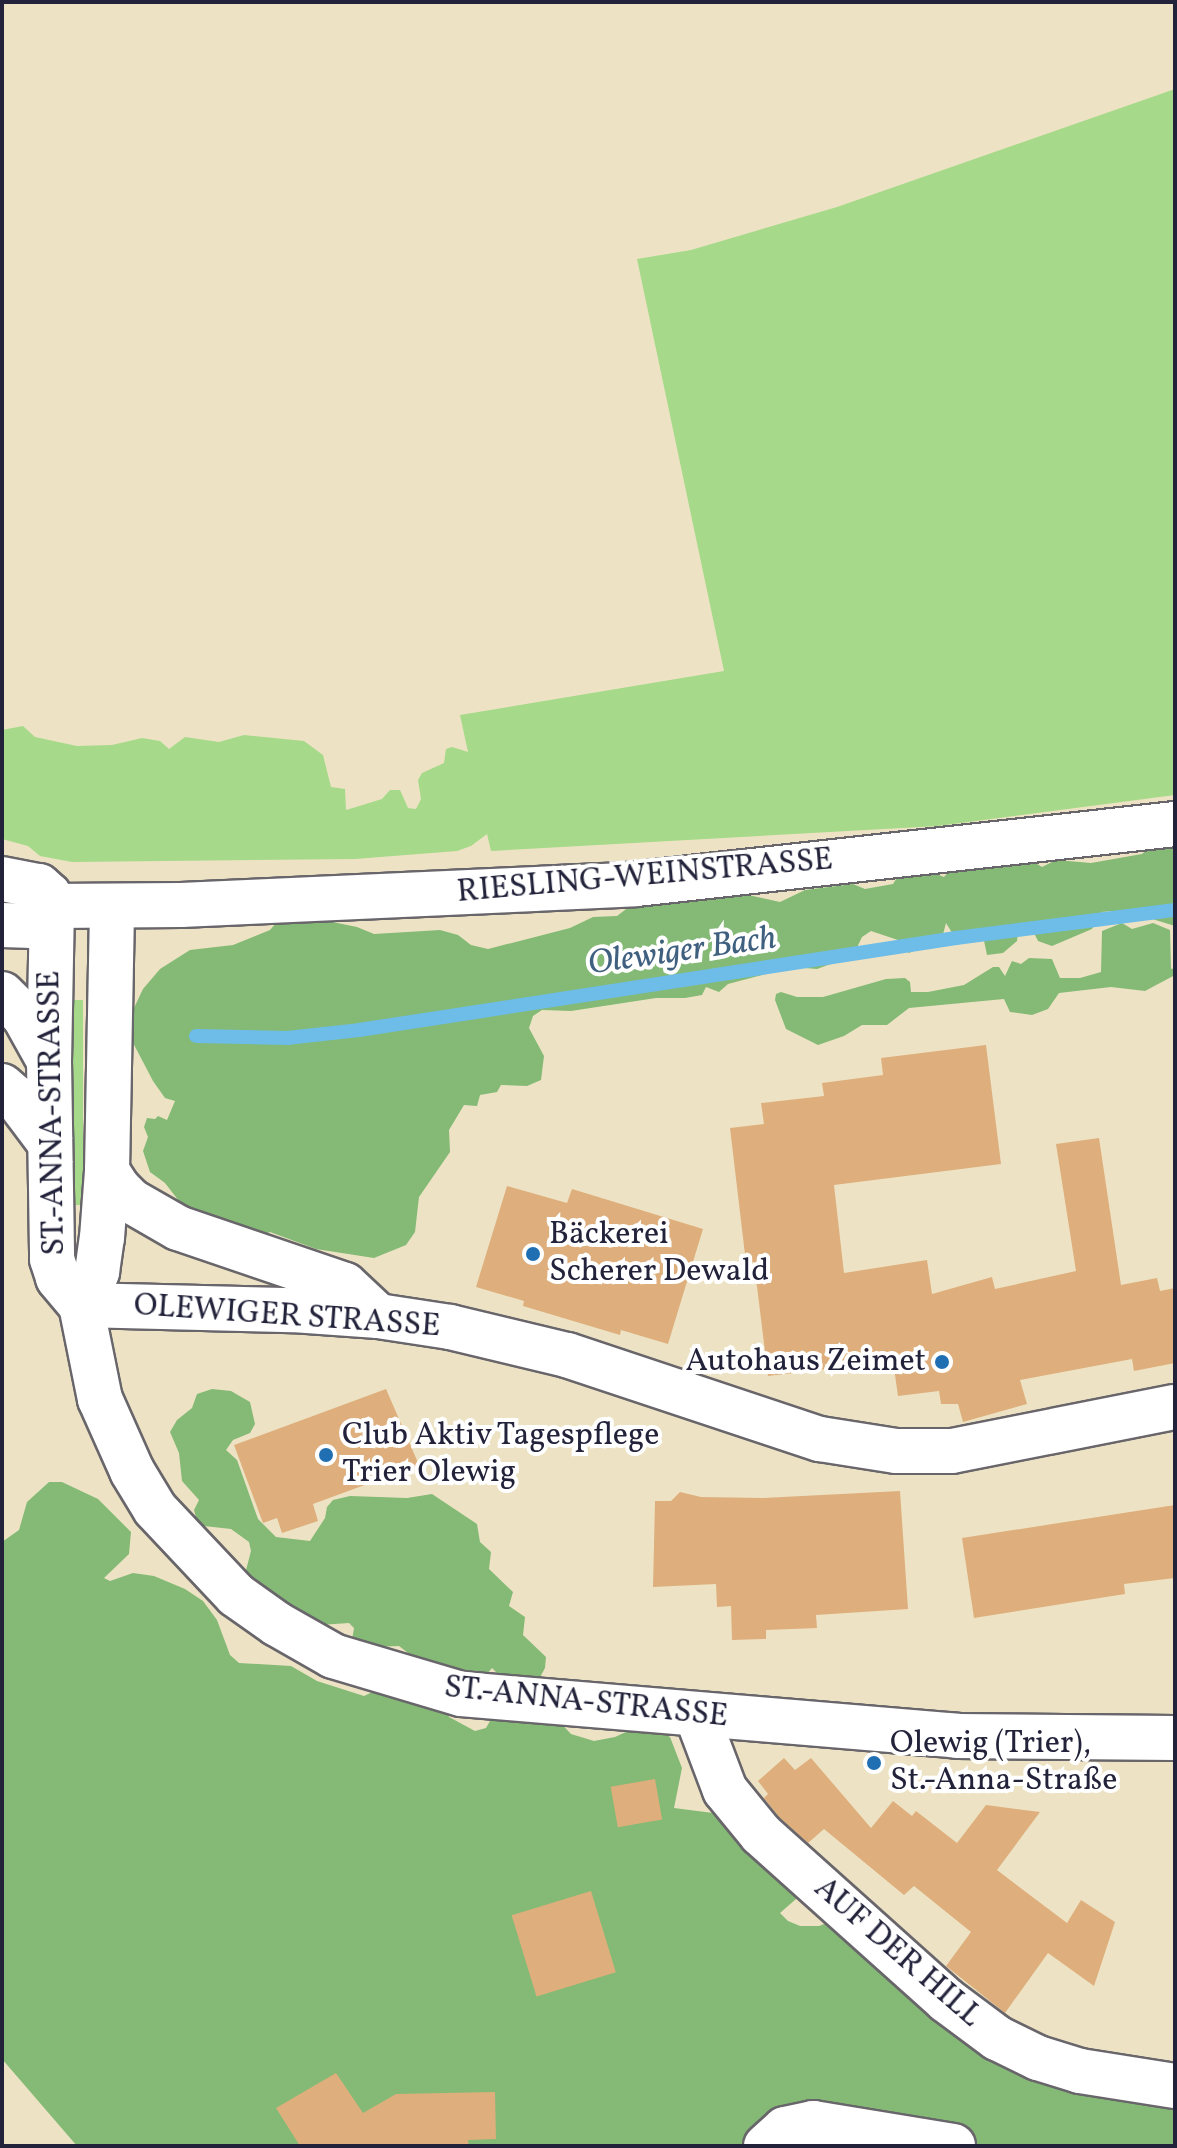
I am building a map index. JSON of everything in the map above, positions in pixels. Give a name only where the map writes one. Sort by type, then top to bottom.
[{"type":"street","name":"RIESLING-WEINSTRASSE","points":[[112,906],[636,884],[1175,824]]},
{"type":"street","points":[[2,879],[39,886],[49,895],[52,906]]},
{"type":"street","points":[[2,925],[33,926],[52,906],[112,906]]},
{"type":"street","name":"ST.-ANNA-STRASSE","points":[[52,906],[49,1061],[52,1259],[58,1278],[81,1305],[91,1365],[111,1430],[155,1509],[236,1595],[277,1624],[333,1656],[461,1694],[957,1736],[1175,1738]]},
{"type":"street","name":"OLEWIGER STRASSE","points":[[112,906],[107,1171],[97,1272],[81,1305],[378,1316],[450,1327],[567,1355],[804,1435],[896,1451],[952,1451],[1175,1407]]},
{"type":"street","points":[[2,994],[24,1016],[49,1061]]},
{"type":"street","points":[[2,1086],[22,1105],[49,1142]]},
{"type":"street","points":[[107,1171],[131,1201],[178,1228],[345,1285],[378,1316]]},
{"type":"street","name":"AUF DER HILL","points":[[697,1716],[725,1790],[761,1834],[946,2000],[997,2038],[1038,2058],[1080,2071],[1175,2086]]},
{"type":"street","points":[[766,2146],[785,2129],[813,2123],[953,2146]]},
{"type":"green space","points":[[1175,89],[1175,795],[938,826],[491,851],[487,834],[471,846],[457,851],[355,859],[72,862],[40,856],[28,846],[2,839],[2,730],[23,726],[35,737],[77,746],[112,745],[142,738],[160,741],[169,749],[185,737],[219,742],[244,735],[304,741],[323,755],[331,787],[345,789],[346,810],[382,799],[390,790],[400,790],[408,808],[416,809],[421,799],[418,780],[422,773],[444,763],[446,749],[452,747],[468,752],[460,715],[724,671],[637,259],[691,250],[837,207]]},
{"type":"green space","points":[[1175,835],[1175,926],[1149,918],[1147,909],[1142,908],[1139,917],[1131,918],[1112,911],[1102,912],[1092,929],[1052,946],[1038,941],[1029,923],[1018,932],[1017,941],[1003,953],[987,955],[983,936],[966,940],[954,936],[946,923],[940,946],[920,948],[909,953],[901,946],[901,941],[871,931],[862,937],[853,956],[817,969],[792,967],[728,984],[719,992],[706,987],[702,995],[685,998],[656,998],[571,1011],[542,1010],[533,1016],[529,1028],[544,1056],[541,1080],[527,1086],[501,1085],[497,1092],[480,1095],[477,1106],[464,1105],[449,1130],[450,1152],[419,1197],[415,1232],[406,1245],[374,1258],[316,1249],[270,1232],[248,1242],[172,1211],[179,1201],[165,1183],[150,1172],[143,1151],[148,1137],[144,1127],[147,1118],[155,1119],[158,1116],[167,1120],[175,1101],[165,1098],[131,1039],[133,1010],[143,989],[160,969],[190,950],[233,945],[270,930],[277,922],[303,916],[357,927],[374,934],[440,930],[458,935],[471,945],[488,949],[570,928],[593,917],[617,916],[634,903],[703,901],[735,892],[780,902],[805,890],[853,884],[865,889],[893,884],[900,873],[914,865],[944,877],[962,857],[1015,851],[1042,867],[1056,860],[1091,863],[1142,854],[1155,843]]},
{"type":"green space","points":[[1122,923],[1132,929],[1153,923],[1170,930],[1171,969],[1175,968],[1175,975],[1145,991],[1111,987],[1059,993],[1048,1009],[1032,1015],[1010,1012],[1004,999],[909,1008],[887,1025],[862,1025],[844,1036],[818,1045],[786,1029],[775,1000],[776,994],[781,992],[797,997],[823,997],[886,979],[905,978],[910,982],[911,992],[928,992],[964,985],[993,967],[999,967],[1005,976],[1012,961],[1021,964],[1029,958],[1052,959],[1060,978],[1080,978],[1101,972],[1102,931]]},
{"type":"green space","points":[[69,1000],[83,1000],[83,1205],[69,1205]]},
{"type":"green space","points":[[212,1389],[231,1391],[250,1402],[255,1424],[250,1433],[233,1440],[226,1450],[237,1460],[258,1519],[276,1537],[310,1541],[333,1500],[350,1496],[407,1498],[432,1494],[477,1524],[480,1542],[491,1552],[489,1569],[513,1592],[509,1606],[525,1617],[523,1635],[546,1657],[545,1668],[538,1681],[500,1676],[492,1668],[487,1674],[471,1677],[416,1659],[399,1646],[372,1647],[352,1640],[354,1628],[349,1623],[305,1626],[245,1574],[251,1551],[249,1542],[231,1529],[204,1526],[197,1521],[194,1510],[199,1500],[182,1481],[179,1453],[170,1432],[177,1420],[192,1408],[197,1394]]},
{"type":"green space","points":[[49,1482],[62,1482],[98,1499],[131,1532],[129,1554],[104,1578],[110,1581],[133,1573],[154,1576],[185,1589],[203,1601],[217,1620],[230,1655],[239,1663],[291,1666],[317,1681],[364,1696],[381,1688],[442,1700],[449,1717],[475,1731],[486,1728],[494,1714],[554,1716],[571,1734],[594,1741],[615,1737],[641,1725],[659,1730],[670,1737],[682,1768],[674,1808],[713,1813],[796,1887],[796,1899],[780,1913],[788,1921],[800,1926],[819,1926],[837,1919],[950,1999],[1175,2093],[1175,2146],[77,2146],[2,2059],[2,1542],[19,1530],[27,1502]]},
{"type":"building","points":[[986,1045],[1001,1164],[834,1185],[844,1273],[927,1260],[932,1294],[992,1277],[995,1289],[1076,1271],[1056,1144],[1099,1138],[1121,1285],[1157,1278],[1160,1291],[1175,1288],[1175,1363],[1134,1371],[1132,1359],[1020,1380],[1027,1404],[963,1422],[958,1404],[941,1404],[939,1391],[898,1396],[893,1361],[768,1376],[754,1262],[746,1263],[730,1128],[764,1124],[761,1103],[824,1096],[822,1083],[883,1075],[881,1058]]},
{"type":"building","points":[[507,1186],[567,1203],[572,1189],[703,1229],[668,1344],[621,1330],[620,1335],[523,1306],[524,1301],[476,1287]]},
{"type":"building","name":"Club Aktiv Tagespflege Trier Olewig","points":[[386,1389],[419,1465],[313,1504],[318,1521],[282,1533],[277,1518],[263,1523],[234,1445]]},
{"type":"building","points":[[900,1491],[908,1609],[816,1615],[817,1628],[766,1630],[766,1639],[732,1640],[731,1606],[717,1607],[716,1584],[653,1587],[655,1501],[671,1501],[680,1492],[701,1497],[763,1498]]},
{"type":"building","points":[[1175,1505],[1175,1578],[1124,1584],[1125,1594],[974,1618],[962,1538]]},
{"type":"building","points":[[784,1758],[795,1770],[811,1758],[871,1828],[893,1801],[912,1816],[916,1811],[957,1843],[986,1805],[1040,1812],[997,1870],[1067,1923],[1081,1900],[1115,1922],[1094,1986],[1048,1953],[1005,2013],[946,1966],[971,1932],[914,1886],[904,1895],[824,1829],[808,1843],[779,1817],[764,1798],[768,1794],[758,1781]]},
{"type":"building","points":[[655,1779],[662,1819],[618,1827],[611,1787]]},
{"type":"building","points":[[591,1891],[616,1972],[536,1997],[512,1915]]},
{"type":"building","points":[[336,2073],[363,2113],[396,2094],[495,2092],[496,2139],[468,2140],[469,2146],[300,2146],[276,2108]]},
{"type":"waterway","name":"Olewiger Bach","points":[[196,1036],[287,1038],[359,1030],[956,938],[1175,910]]},
{"type":"place","name":"Bäckerei Scherer Dewald","points":[[533,1254]]},
{"type":"place","name":"Autohaus Zeimet","points":[[942,1362]]},
{"type":"place","name":"Club Aktiv Tagespflege Trier Olewig","points":[[326,1455]]},
{"type":"place","name":"Olewig (Trier), St.-Anna-Straße","points":[[874,1763]]}]
